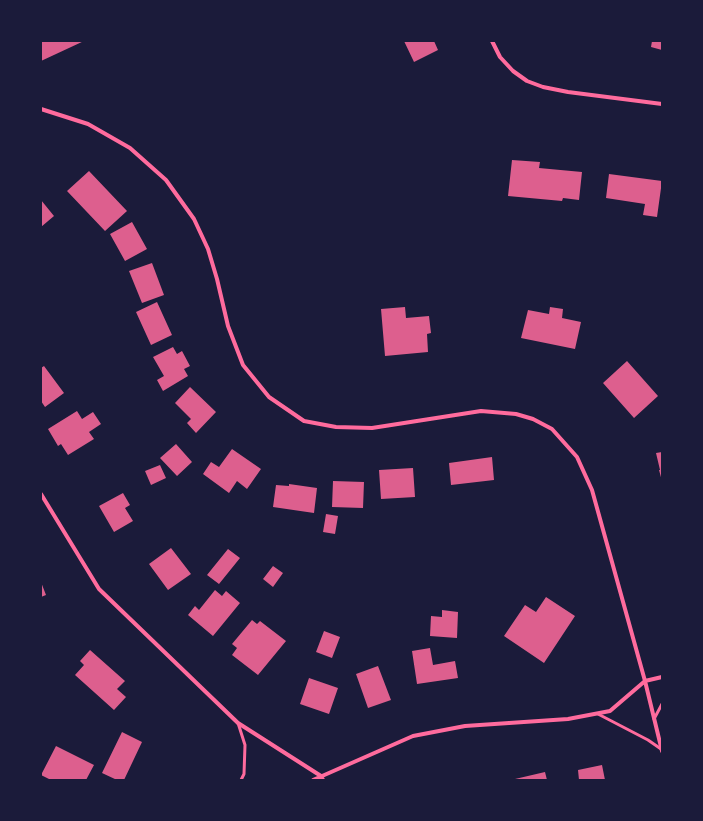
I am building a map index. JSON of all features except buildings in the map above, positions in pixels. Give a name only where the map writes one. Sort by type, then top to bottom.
[{"type":"street","points":[[492,41],[500,57],[513,71],[526,81],[543,87],[568,92],[662,104]]},
{"type":"street","points":[[41,109],[88,124],[130,148],[166,180],[194,219],[208,248],[228,326],[243,365],[270,397],[304,421],[336,427],[372,428],[480,411],[516,414],[533,419],[552,429],[577,457],[592,490],[662,750]]},
{"type":"street","points":[[41,494],[99,589],[238,723],[322,778]]},
{"type":"street","points":[[313,780],[322,778],[413,736],[465,726],[568,719],[610,710],[644,681],[662,677]]},
{"type":"lane","points":[[654,719],[662,704]]},
{"type":"lane","points":[[596,713],[648,740],[662,750]]},
{"type":"lane","points":[[238,723],[245,745],[245,767],[241,780]]}]
